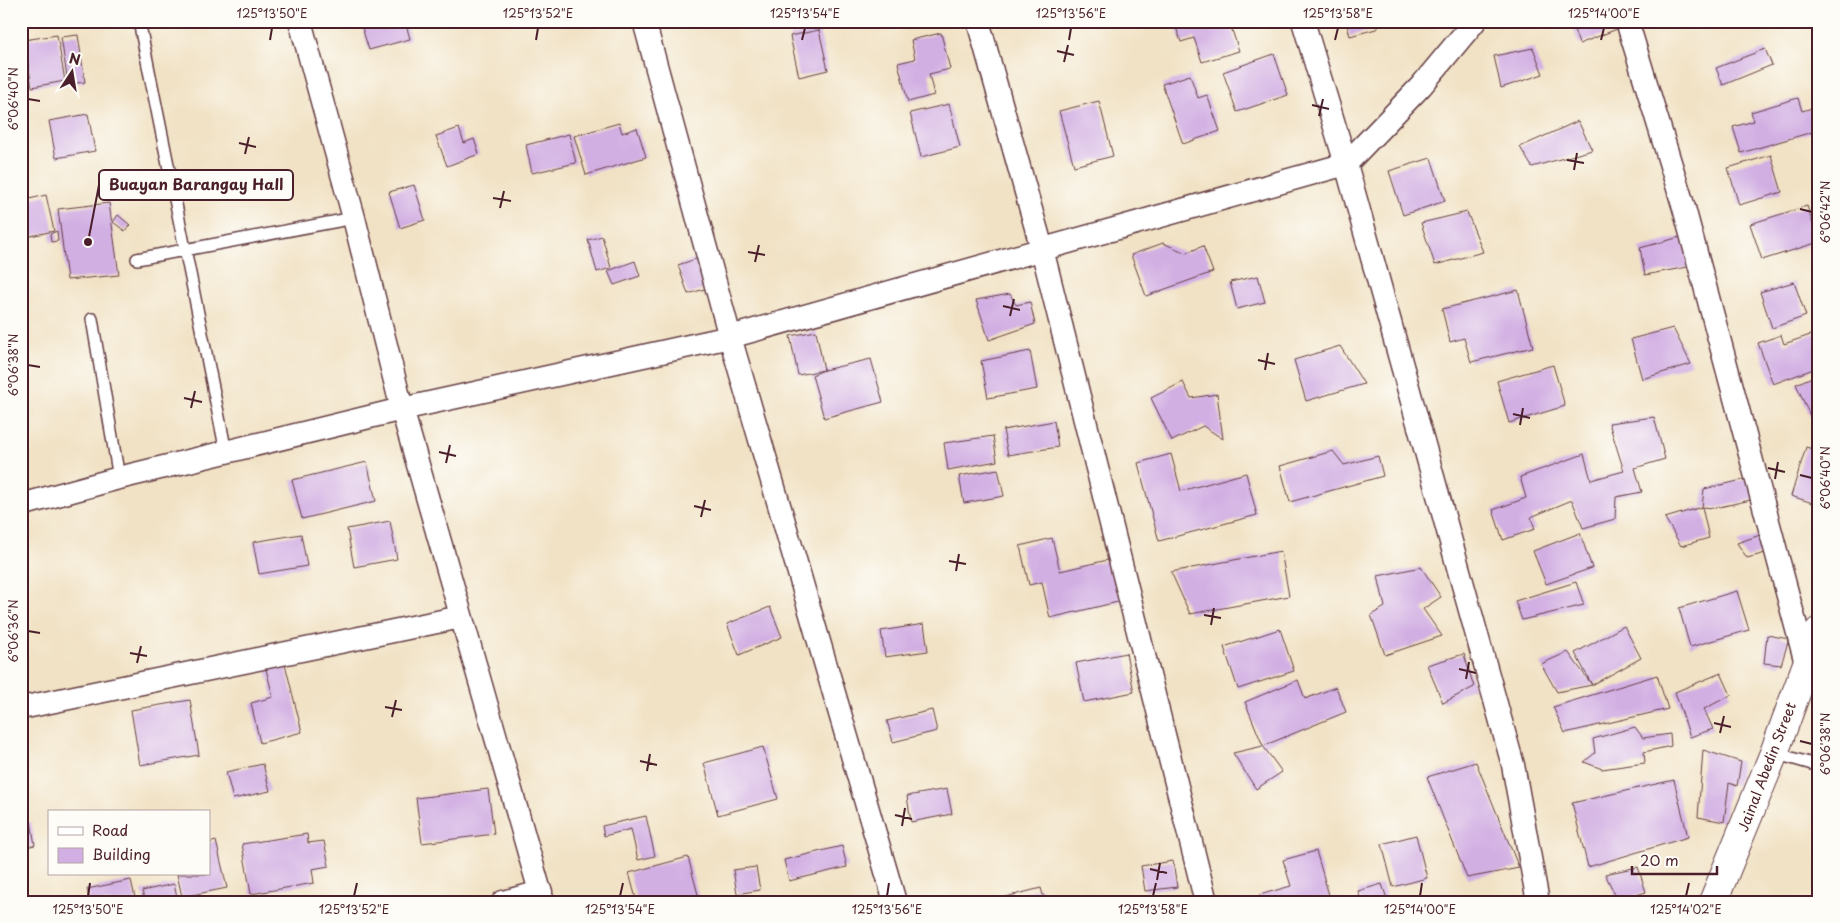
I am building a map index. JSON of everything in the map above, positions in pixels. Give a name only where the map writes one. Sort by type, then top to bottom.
[{"type":"street","points":[[300,21],[354,218],[402,409],[542,897],[503,902]]},
{"type":"street","points":[[644,21],[730,338],[895,902]]},
{"type":"street","points":[[978,21],[1042,249],[1206,902]]},
{"type":"street","points":[[1303,21],[1346,164],[1513,765],[1538,902]]},
{"type":"street","points":[[21,505],[119,478],[402,409],[730,338],[1346,164],[1421,86],[1475,21]]},
{"type":"street","points":[[1627,21],[1686,217],[1806,663]]},
{"type":"street","points":[[21,708],[461,616]]},
{"type":"street","name":"Jainal Abedin Street","points":[[1713,902],[1774,753],[1819,631]]},
{"type":"lane","points":[[139,21],[226,452]]},
{"type":"lane","points":[[137,259],[354,218]]},
{"type":"lane","points":[[92,319],[119,478]]},
{"type":"lane","points":[[1774,753],[1819,766]]},
{"type":"building","points":[[360,21],[405,21],[410,39],[369,50]]},
{"type":"building","points":[[1174,21],[1249,22],[1231,27],[1239,51],[1202,62],[1194,38],[1181,42]]},
{"type":"building","points":[[1346,21],[1382,21],[1376,29],[1350,36]]},
{"type":"building","points":[[1571,21],[1614,21],[1617,29],[1579,44]]},
{"type":"building","points":[[819,30],[828,70],[799,77],[790,36]]},
{"type":"building","points":[[941,33],[950,69],[929,74],[934,95],[908,102],[898,63],[915,59],[911,40]]},
{"type":"building","points":[[57,35],[65,81],[32,87],[24,40]]},
{"type":"building","points":[[78,35],[85,82],[68,84],[61,37]]},
{"type":"building","points":[[1533,48],[1543,74],[1501,88],[1494,56]]},
{"type":"building","points":[[1765,49],[1772,65],[1723,85],[1716,68]]},
{"type":"building","points":[[1274,54],[1288,95],[1237,112],[1223,72]]},
{"type":"building","points":[[1190,75],[1198,98],[1207,95],[1220,131],[1183,144],[1162,84]]},
{"type":"building","points":[[1798,98],[1802,111],[1819,106],[1819,130],[1741,153],[1733,127],[1754,121],[1751,112]]},
{"type":"building","points":[[1099,101],[1113,156],[1074,166],[1059,111]]},
{"type":"building","points":[[949,104],[960,147],[921,157],[910,113]]},
{"type":"building","points":[[88,114],[95,151],[56,158],[49,121]]},
{"type":"building","points":[[1578,121],[1592,150],[1532,167],[1520,147]]},
{"type":"building","points":[[619,123],[622,133],[637,128],[646,157],[586,175],[574,136]]},
{"type":"building","points":[[459,128],[464,143],[474,139],[479,154],[447,166],[436,136]]},
{"type":"building","points":[[569,134],[576,163],[532,173],[526,145]]},
{"type":"building","points":[[1771,155],[1782,192],[1739,205],[1728,168]]},
{"type":"building","points":[[1431,158],[1445,201],[1403,215],[1389,171]]},
{"type":"building","points":[[414,185],[425,220],[400,228],[389,192]]},
{"type":"building","points":[[46,195],[54,231],[26,237],[21,217],[21,201]]},
{"type":"building","points":[[109,203],[119,275],[67,280],[58,209]]},
{"type":"building","points":[[1807,206],[1819,242],[1762,260],[1750,224]]},
{"type":"building","points":[[1467,212],[1483,252],[1435,265],[1421,223]]},
{"type":"building","points":[[118,215],[130,225],[125,231],[113,222]]},
{"type":"building","points":[[57,231],[58,241],[51,242],[50,234]]},
{"type":"building","points":[[602,236],[611,268],[597,272],[588,240]]},
{"type":"building","points":[[1684,236],[1693,266],[1645,275],[1640,248]]},
{"type":"building","points":[[1163,243],[1186,253],[1203,246],[1213,272],[1146,296],[1131,255]]},
{"type":"building","points":[[699,258],[708,288],[688,294],[678,265]]},
{"type":"building","points":[[635,261],[640,276],[614,285],[608,271]]},
{"type":"building","points":[[1258,276],[1265,302],[1237,309],[1230,282]]},
{"type":"building","points":[[1794,282],[1806,316],[1772,328],[1760,292]]},
{"type":"building","points":[[1518,290],[1533,347],[1471,362],[1464,338],[1450,342],[1442,309]]},
{"type":"building","points":[[1010,294],[1016,305],[1030,302],[1035,324],[989,340],[976,300]]},
{"type":"building","points":[[1673,328],[1691,364],[1642,379],[1631,339]]},
{"type":"building","points":[[816,331],[824,370],[798,375],[790,336]]},
{"type":"building","points":[[1819,332],[1819,367],[1773,384],[1758,343],[1781,335],[1784,344]]},
{"type":"building","points":[[1340,346],[1364,384],[1306,401],[1294,360]]},
{"type":"building","points":[[1030,351],[1037,389],[988,398],[981,361]]},
{"type":"building","points":[[871,359],[883,402],[824,418],[812,375],[824,370]]},
{"type":"building","points":[[1553,365],[1565,406],[1509,423],[1497,381]]},
{"type":"building","points":[[1819,374],[1819,425],[1815,427],[1796,384]]},
{"type":"building","points":[[1183,382],[1191,398],[1217,394],[1223,439],[1203,426],[1172,441],[1151,398]]},
{"type":"building","points":[[1654,417],[1665,459],[1635,468],[1642,492],[1616,497],[1615,519],[1583,528],[1572,500],[1531,517],[1535,529],[1503,540],[1493,510],[1526,498],[1520,477],[1584,454],[1591,480],[1624,471],[1609,423]]},
{"type":"building","points":[[1054,421],[1058,447],[1008,455],[1003,430]]},
{"type":"building","points":[[993,436],[997,461],[948,470],[944,443]]},
{"type":"building","points":[[1806,447],[1819,451],[1819,505],[1791,496]]},
{"type":"building","points":[[1333,451],[1344,465],[1378,456],[1383,476],[1290,502],[1280,466]]},
{"type":"building","points":[[1171,454],[1181,491],[1246,473],[1257,515],[1159,541],[1138,463]]},
{"type":"building","points":[[367,462],[376,501],[302,519],[292,480]]},
{"type":"building","points":[[998,469],[1004,496],[964,503],[959,476]]},
{"type":"building","points":[[1751,478],[1755,499],[1715,508],[1702,507],[1704,489]]},
{"type":"building","points":[[1702,507],[1709,538],[1681,546],[1665,518]]},
{"type":"building","points":[[390,521],[397,559],[354,567],[347,529]]},
{"type":"building","points":[[1580,533],[1592,568],[1546,584],[1533,551]]},
{"type":"building","points":[[1766,533],[1773,551],[1747,558],[1737,543]]},
{"type":"building","points":[[301,534],[307,566],[259,574],[253,542]]},
{"type":"building","points":[[1052,538],[1060,571],[1112,559],[1122,601],[1050,618],[1042,582],[1029,585],[1020,546]]},
{"type":"building","points":[[1281,551],[1289,596],[1190,614],[1171,572]]},
{"type":"building","points":[[1421,567],[1441,597],[1423,609],[1442,636],[1385,655],[1371,615],[1385,607],[1378,576]]},
{"type":"building","points":[[1576,582],[1584,605],[1522,620],[1515,601]]},
{"type":"building","points":[[1737,591],[1749,630],[1690,647],[1679,608]]},
{"type":"building","points":[[770,607],[782,637],[739,655],[727,624]]},
{"type":"building","points":[[924,624],[928,651],[885,657],[881,631]]},
{"type":"building","points":[[1624,626],[1641,658],[1592,685],[1575,653]]},
{"type":"building","points":[[1280,629],[1294,671],[1238,689],[1224,647]]},
{"type":"building","points":[[1767,635],[1789,639],[1781,665],[1764,663]]},
{"type":"building","points":[[1568,652],[1592,685],[1557,692],[1541,664]]},
{"type":"building","points":[[1126,653],[1134,692],[1084,702],[1076,663]]},
{"type":"building","points":[[1464,654],[1474,687],[1443,703],[1427,665]]},
{"type":"building","points":[[284,660],[302,732],[260,743],[251,703],[273,697],[265,665]]},
{"type":"building","points":[[1721,673],[1731,695],[1704,709],[1713,729],[1690,737],[1675,692]]},
{"type":"building","points":[[1657,675],[1668,709],[1565,733],[1553,707]]},
{"type":"building","points":[[1298,680],[1305,699],[1336,687],[1346,712],[1263,746],[1245,702]]},
{"type":"building","points":[[190,700],[199,755],[140,765],[131,710]]},
{"type":"building","points":[[932,710],[937,731],[893,742],[887,721]]},
{"type":"building","points":[[1635,727],[1643,738],[1670,734],[1671,746],[1644,752],[1645,763],[1602,769],[1584,762],[1595,753],[1593,739]]},
{"type":"building","points":[[1263,746],[1282,772],[1256,789],[1233,753]]},
{"type":"building","points":[[763,747],[778,799],[718,815],[704,763]]},
{"type":"building","points":[[1703,750],[1741,762],[1737,786],[1729,783],[1724,822],[1698,817]]},
{"type":"building","points":[[1476,762],[1519,868],[1467,878],[1427,777]]},
{"type":"building","points":[[263,764],[270,791],[233,799],[226,772]]},
{"type":"building","points":[[1674,780],[1688,837],[1588,867],[1572,803]]},
{"type":"building","points":[[488,789],[494,834],[422,843],[416,798]]},
{"type":"building","points":[[947,789],[952,814],[911,822],[907,796]]},
{"type":"building","points":[[646,816],[655,856],[638,860],[631,829],[604,836],[602,826]]},
{"type":"building","points":[[31,822],[35,845],[21,848],[21,824]]},
{"type":"building","points":[[307,834],[308,843],[324,841],[329,866],[312,869],[314,883],[251,894],[242,844]]},
{"type":"building","points":[[1416,835],[1427,878],[1393,887],[1382,844]]},
{"type":"building","points":[[216,841],[227,888],[182,897],[177,876],[210,876],[210,843]]},
{"type":"building","points":[[842,846],[847,867],[789,881],[784,860]]},
{"type":"building","points":[[1316,851],[1331,902],[1261,902],[1259,895],[1291,886],[1283,860]]},
{"type":"building","points":[[688,857],[700,902],[637,902],[629,873]]},
{"type":"building","points":[[1173,861],[1177,887],[1145,891],[1141,866]]},
{"type":"building","points":[[756,867],[760,890],[737,894],[733,870]]},
{"type":"building","points":[[1638,867],[1646,892],[1618,901],[1605,874]]},
{"type":"building","points":[[131,880],[136,902],[90,902],[87,889]]},
{"type":"building","points":[[174,884],[178,902],[145,902],[142,891]]},
{"type":"building","points":[[1382,884],[1388,902],[1361,902],[1358,891]]},
{"type":"building","points":[[1041,888],[1045,902],[990,902],[990,901]]},
{"type":"place","name":"Buayan Barangay Hall","points":[[88,242]]}]
